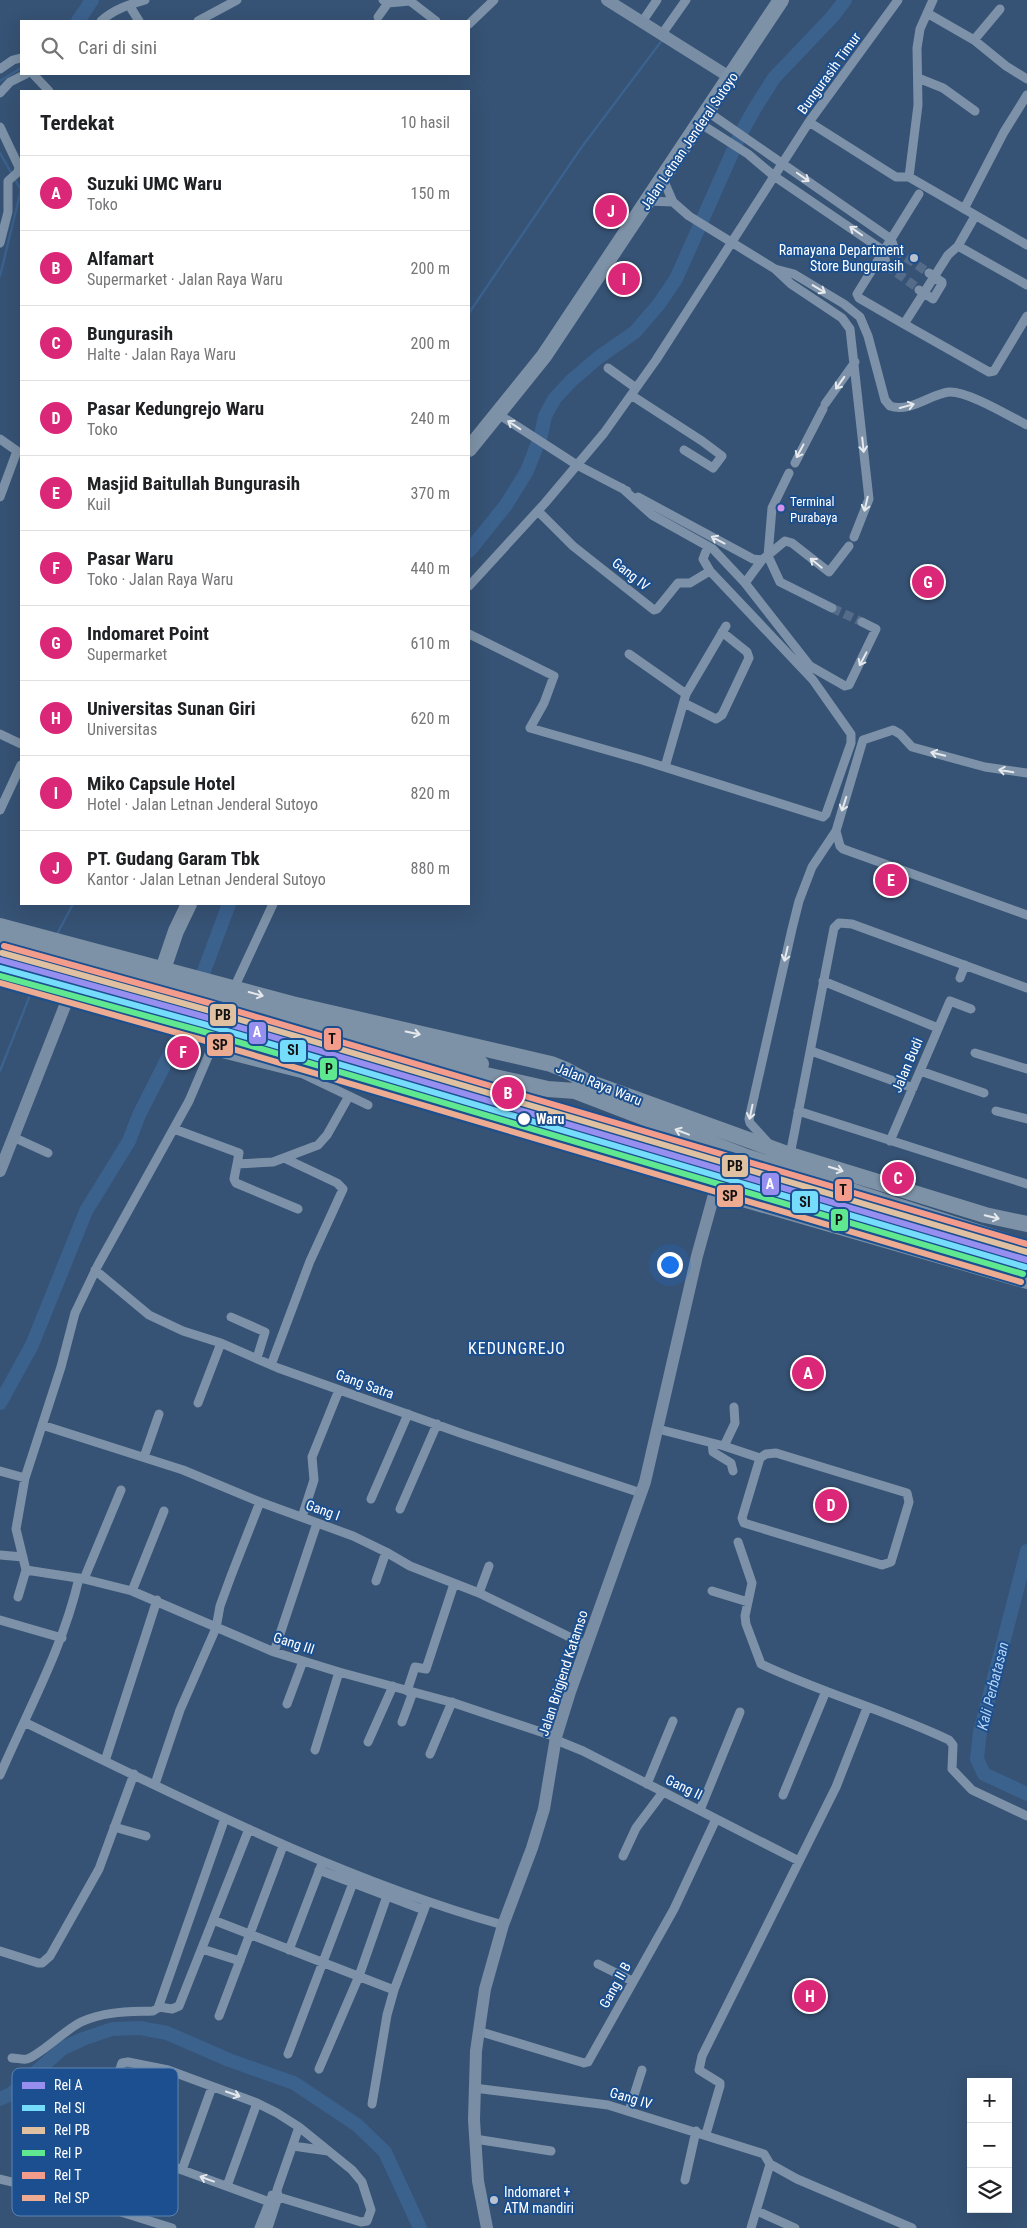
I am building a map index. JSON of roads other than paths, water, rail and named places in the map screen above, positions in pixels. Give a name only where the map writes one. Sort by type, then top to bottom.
[{"type":"highway","name":"Jalan Letnan Jenderal Sutoyo","points":[[470,448],[544,356],[731,78],[781,0]]},
{"type":"highway","points":[[131,961],[158,952],[171,939],[189,905]]},
{"type":"highway","name":"Jalan Raya Waru","points":[[0,926],[374,1024],[551,1064],[581,1086],[712,1144],[1027,1248]]},
{"type":"highway","points":[[176,931],[175,950],[179,973]]},
{"type":"highway","points":[[169,996],[179,973],[176,931]]},
{"type":"highway","points":[[0,937],[309,1021],[446,1053],[480,1057],[581,1086]]},
{"type":"highway","name":"Jalan Raya Waru","points":[[0,948],[322,1038],[539,1087],[581,1086],[782,1153],[985,1215],[1027,1224]]},
{"type":"street","points":[[102,20],[109,14],[127,5],[144,0]]},
{"type":"street","points":[[200,20],[237,0]]},
{"type":"street","points":[[470,23],[494,0]]},
{"type":"street","points":[[607,0],[731,78]]},
{"type":"street","points":[[642,22],[657,0]]},
{"type":"street","points":[[666,37],[685,0]]},
{"type":"street","name":"Bungurasih Timur","points":[[470,585],[538,511],[604,433],[633,392],[810,122],[898,0]]},
{"type":"street","points":[[909,177],[918,105],[917,48],[920,29],[933,0]]},
{"type":"street","points":[[378,17],[385,1],[410,1],[435,20]]},
{"type":"street","points":[[127,5],[137,20]]},
{"type":"street","points":[[974,40],[1000,9]]},
{"type":"street","points":[[927,13],[974,40],[1006,66],[1027,79]]},
{"type":"street","points":[[0,69],[13,60],[20,58]]},
{"type":"street","points":[[0,93],[10,82],[24,75]]},
{"type":"street","points":[[34,75],[48,90]]},
{"type":"street","points":[[918,78],[943,88],[975,111]]},
{"type":"street","points":[[964,209],[1004,132],[1027,94]]},
{"type":"street","points":[[704,118],[734,130],[783,163],[891,239],[895,250]]},
{"type":"street","points":[[704,118],[727,141],[745,152],[774,176],[884,251],[886,265]]},
{"type":"street","points":[[810,122],[896,177],[909,177],[1027,245]]},
{"type":"street","points":[[0,127],[18,164],[18,172],[8,181],[8,212],[0,243]]},
{"type":"street","points":[[745,152],[751,142]]},
{"type":"street","points":[[663,179],[672,202],[689,216],[708,230],[775,269],[791,284],[842,318],[850,329],[866,468],[868,503],[854,538]]},
{"type":"street","points":[[811,200],[819,188]]},
{"type":"street","points":[[919,194],[858,296],[990,372],[994,371],[1027,316]]},
{"type":"street","points":[[649,201],[672,202]]},
{"type":"street","points":[[904,324],[921,291],[948,254],[958,246],[974,218]]},
{"type":"street","points":[[958,246],[1027,285]]},
{"type":"street","points":[[775,269],[794,274],[844,304],[860,317],[868,336],[885,400],[890,406],[902,408],[951,392],[964,394],[1027,425]]},
{"type":"street","points":[[794,463],[824,407],[855,362]]},
{"type":"street","points":[[608,368],[633,392],[722,456],[713,468],[684,450]]},
{"type":"street","points":[[498,414],[577,465],[753,559],[765,558]]},
{"type":"street","points":[[0,439],[15,448],[17,452],[0,497]]},
{"type":"street","points":[[789,474],[772,508],[765,558],[780,582],[832,608]]},
{"type":"street","points":[[622,488],[652,515],[713,549],[745,583],[810,666],[845,686],[849,685],[876,629],[862,622]]},
{"type":"street","name":"Gang IV","points":[[538,511],[573,546],[654,610],[657,609],[678,583],[690,583],[710,571]]},
{"type":"street","points":[[745,583],[765,558],[785,541],[792,543],[829,572],[849,546]]},
{"type":"street","points":[[470,634],[554,676],[544,703],[530,728],[665,767],[821,817],[826,814],[838,782],[852,743],[851,734],[813,680],[710,571],[703,559],[708,546]]},
{"type":"street","points":[[665,767],[686,694],[724,629],[747,652],[748,658],[722,715],[716,719],[711,718],[684,704]]},
{"type":"street","points":[[629,654],[686,694]]},
{"type":"street","points":[[1027,773],[985,767],[912,748],[897,732],[889,730],[863,740],[836,831],[812,867],[799,902],[748,1119],[750,1124],[782,1153],[798,1111],[834,928],[842,922],[1027,988]]},
{"type":"street","points":[[0,734],[20,744]]},
{"type":"street","points":[[0,810],[20,767]]},
{"type":"street","points":[[838,782],[850,787]]},
{"type":"street","points":[[836,831],[840,846],[843,849],[1027,915]]},
{"type":"street","points":[[234,988],[273,905]]},
{"type":"street","points":[[960,978],[965,965]]},
{"type":"street","points":[[0,1171],[79,970]]},
{"type":"street","points":[[823,981],[938,1028]]},
{"type":"street","points":[[0,983],[67,1002]]},
{"type":"street","name":"Jalan Budi","points":[[890,1141],[950,1001],[971,1009]]},
{"type":"street","points":[[18,1597],[26,1570],[16,1529],[25,1478],[75,1313],[95,1270],[174,1129],[212,1051],[227,1012]]},
{"type":"street","points":[[212,1051],[303,1074],[368,1105]]},
{"type":"street","points":[[814,1052],[912,1088]]},
{"type":"street","points":[[975,1053],[1027,1069]]},
{"type":"street","points":[[920,1071],[984,1093]]},
{"type":"street","points":[[237,1164],[269,1163],[318,1145],[327,1135],[348,1096]]},
{"type":"street","points":[[798,1111],[1026,1182]]},
{"type":"street","points":[[996,1111],[1027,1119]]},
{"type":"street","points":[[174,1129],[239,1153],[234,1180],[236,1183],[298,1209]]},
{"type":"street","points":[[13,1137],[48,1153]]},
{"type":"street","points":[[712,1144],[721,1154],[723,1162],[733,1156],[744,1156]]},
{"type":"street","points":[[272,1365],[310,1261],[343,1189],[338,1183],[284,1158]]},
{"type":"street","name":"Jalan Brigjend Katamso","points":[[487,2228],[479,2191],[474,2088],[478,2031],[486,1989],[503,1925],[532,1848],[544,1809],[556,1739],[586,1645],[641,1493],[658,1429],[697,1256],[723,1162]]},
{"type":"street","points":[[715,1193],[1027,1283]]},
{"type":"street","name":"Gang Satra","points":[[95,1270],[156,1318],[182,1331],[221,1343],[272,1365],[339,1390],[641,1493]]},
{"type":"street","points":[[231,1317],[265,1332],[256,1358]]},
{"type":"street","points":[[198,1402],[221,1343]]},
{"type":"street","points":[[302,1517],[314,1480],[312,1457],[339,1390]]},
{"type":"street","points":[[724,1446],[735,1423],[734,1407]]},
{"type":"street","points":[[144,1457],[159,1414]]},
{"type":"street","points":[[371,1499],[408,1414]]},
{"type":"street","name":"Gang I","points":[[42,1424],[183,1470],[260,1502],[353,1536],[410,1566],[479,1593],[586,1645]]},
{"type":"street","points":[[400,1509],[437,1424]]},
{"type":"street","points":[[658,1429],[724,1446],[760,1458]]},
{"type":"street","points":[[712,1444],[713,1452],[732,1463],[733,1471]]},
{"type":"street","points":[[776,1453],[907,1493],[909,1502],[890,1562],[882,1565],[744,1523],[742,1518],[760,1458],[766,1454],[776,1453]]},
{"type":"street","points":[[0,1471],[25,1478]]},
{"type":"street","points":[[0,1775],[46,1677],[62,1638],[82,1579],[121,1490]]},
{"type":"street","points":[[155,1784],[180,1710],[216,1628],[231,1576],[260,1502]]},
{"type":"street","points":[[132,1591],[164,1512]]},
{"type":"street","points":[[274,1652],[317,1523]]},
{"type":"street","points":[[738,1542],[752,1583],[746,1624],[761,1664],[826,1692],[903,1720],[949,1740],[953,1745],[952,1769],[972,1790],[1027,1816]]},
{"type":"street","points":[[376,1581],[386,1552]]},
{"type":"street","points":[[0,1555],[22,1557]]},
{"type":"street","points":[[479,1593],[489,1566]]},
{"type":"street","name":"Gang III","points":[[26,1570],[82,1579],[132,1591],[157,1600],[216,1628],[274,1652],[410,1692],[452,1702],[556,1739]]},
{"type":"street","points":[[402,1722],[415,1668],[426,1669],[454,1584]]},
{"type":"street","points":[[712,1591],[748,1602]]},
{"type":"street","points":[[105,1761],[157,1600]]},
{"type":"street","points":[[0,1620],[62,1638]]},
{"type":"street","points":[[287,1704],[303,1661]]},
{"type":"street","points":[[314,1750],[339,1672]]},
{"type":"street","points":[[368,1742],[393,1686]]},
{"type":"street","points":[[783,1795],[826,1692]]},
{"type":"street","points":[[430,1754],[452,1702]]},
{"type":"street","points":[[706,2134],[720,2083],[699,2070],[700,2063],[742,1973],[836,1787],[867,1708]]},
{"type":"street","points":[[700,1810],[740,1712]]},
{"type":"street","points":[[647,1784],[673,1721]]},
{"type":"street","points":[[24,1722],[283,1846],[322,1860],[425,1906]]},
{"type":"street","name":"Gang II","points":[[556,1739],[799,1860]]},
{"type":"street","points":[[0,1951],[38,1963],[47,1960],[99,1869],[134,1774]]},
{"type":"street","points":[[623,1856],[636,1828],[663,1792]]},
{"type":"street","points":[[12,2058],[30,2058],[65,2032],[81,2022],[95,2017],[117,2012],[153,2011],[159,2007],[225,1818]]},
{"type":"street","name":"Gang II B","points":[[478,2031],[586,2063],[674,1909],[716,1819]]},
{"type":"street","points":[[114,1826],[146,1836]]},
{"type":"street","points":[[159,2007],[172,2009],[179,2006],[249,1829]]},
{"type":"street","points":[[219,2016],[283,1846]]},
{"type":"street","points":[[289,1950],[322,1860]]},
{"type":"street","points":[[319,1870],[387,1896],[503,1925]]},
{"type":"street","points":[[288,2054],[353,1883]]},
{"type":"street","points":[[320,2069],[359,1976],[387,1896]]},
{"type":"street","points":[[372,2104],[387,2016],[394,1990],[425,1906]]},
{"type":"street","points":[[213,1920],[394,1990]]},
{"type":"street","points":[[202,1949],[240,1961]]},
{"type":"street","points":[[598,1964],[632,1981]]},
{"type":"street","points":[[120,2068],[124,2062],[158,2068]]},
{"type":"street","points":[[630,2110],[642,2070]]},
{"type":"street","points":[[178,2074],[257,2103],[299,2127],[352,2170],[362,2182],[372,2210],[367,2221],[361,2222],[228,2186],[178,2169]]},
{"type":"street","points":[[182,2170],[212,2087]]},
{"type":"street","name":"Gang IV","points":[[474,2088],[586,2101],[630,2110],[664,2123],[706,2134],[764,2154],[770,2164],[797,2179],[912,2228]]},
{"type":"street","points":[[228,2186],[257,2103]]},
{"type":"street","points":[[259,2228],[274,2198],[299,2127]]},
{"type":"street","points":[[686,2180],[696,2131]]},
{"type":"street","points":[[475,2139],[552,2150]]},
{"type":"street","points":[[293,2146],[328,2151]]},
{"type":"street","points":[[751,2228],[770,2164]]},
{"type":"street","points":[[268,2228],[274,2198]]},
{"type":"street","points":[[757,2211],[795,2228]]},
{"type":"street","points":[[134,2216],[172,2228]]},
{"type":"waterway","points":[[79,20],[92,0]]},
{"type":"waterway","points":[[470,550],[506,505],[527,471],[541,435],[545,416],[555,398],[572,380],[599,357],[635,332],[659,304],[676,279],[741,133],[755,108],[774,78],[833,16],[845,0]]},
{"type":"waterway","points":[[470,312],[581,148],[663,39]]},
{"type":"waterway","points":[[0,81],[20,69]]},
{"type":"waterway","points":[[0,153],[12,174]]},
{"type":"waterway","points":[[14,178],[20,188]]},
{"type":"waterway","points":[[0,276],[20,194]]},
{"type":"waterway","points":[[56,936],[72,905]]},
{"type":"waterway","points":[[0,1403],[32,1345],[86,1211],[129,1141],[139,1115],[182,1030],[229,905]]},
{"type":"waterway","points":[[0,1071],[42,965]]},
{"type":"waterway","name":"Kali Perbatasan","points":[[1027,1551],[980,1732],[977,1759],[984,1774],[1027,1794]]},
{"type":"waterway","points":[[40,2068],[63,2048],[83,2039],[112,2029],[140,2028],[167,2033],[229,2060],[294,2083],[357,2125],[385,2152],[420,2228]]},
{"type":"waterway","points":[[0,2099],[12,2093]]},
{"type":"tunnel","points":[[895,250],[929,273]]},
{"type":"tunnel","points":[[886,265],[919,289]]},
{"type":"tunnel","points":[[832,608],[862,622]]},
{"type":"rail line","name":"T","points":[[4,946],[209,1003],[1027,1244]]},
{"type":"rail line","name":"PB","points":[[2,953],[207,1010],[1027,1252]]},
{"type":"rail line","name":"A","points":[[0,960],[205,1017],[1027,1260]]},
{"type":"rail line","name":"SI","points":[[0,968],[203,1024],[1025,1267]]},
{"type":"rail line","name":"P","points":[[0,976],[201,1031],[1023,1274]]},
{"type":"rail line","name":"SP","points":[[0,983],[199,1039],[1021,1282]]},
{"type":"place","name":"PT. Gudang Garam Tbk","points":[[611,211]]},
{"type":"place","name":"Ramayana Department Store Bungurasih","points":[[914,258]]},
{"type":"place","name":"Miko Capsule Hotel","points":[[624,279]]},
{"type":"place","name":"Terminal Purabaya","points":[[781,508]]},
{"type":"place","name":"Indomaret Point","points":[[928,582]]},
{"type":"place","name":"Masjid Baitullah Bungurasih","points":[[891,880]]},
{"type":"place","name":"Pasar Waru","points":[[183,1052]]},
{"type":"place","name":"Alfamart","points":[[508,1093]]},
{"type":"place","name":"Waru","points":[[524,1119]]},
{"type":"place","name":"Bungurasih","points":[[898,1178]]},
{"type":"place","name":"Suzuki UMC Waru","points":[[808,1373]]},
{"type":"place","name":"Pasar Kedungrejo Waru","points":[[831,1505]]},
{"type":"place","name":"Universitas Sunan Giri","points":[[810,1996]]},
{"type":"place","name":"Indomaret + ATM mandiri","points":[[494,2200]]},
{"type":"district","name":"KEDUNGREJO","points":[[517,1348]]}]
